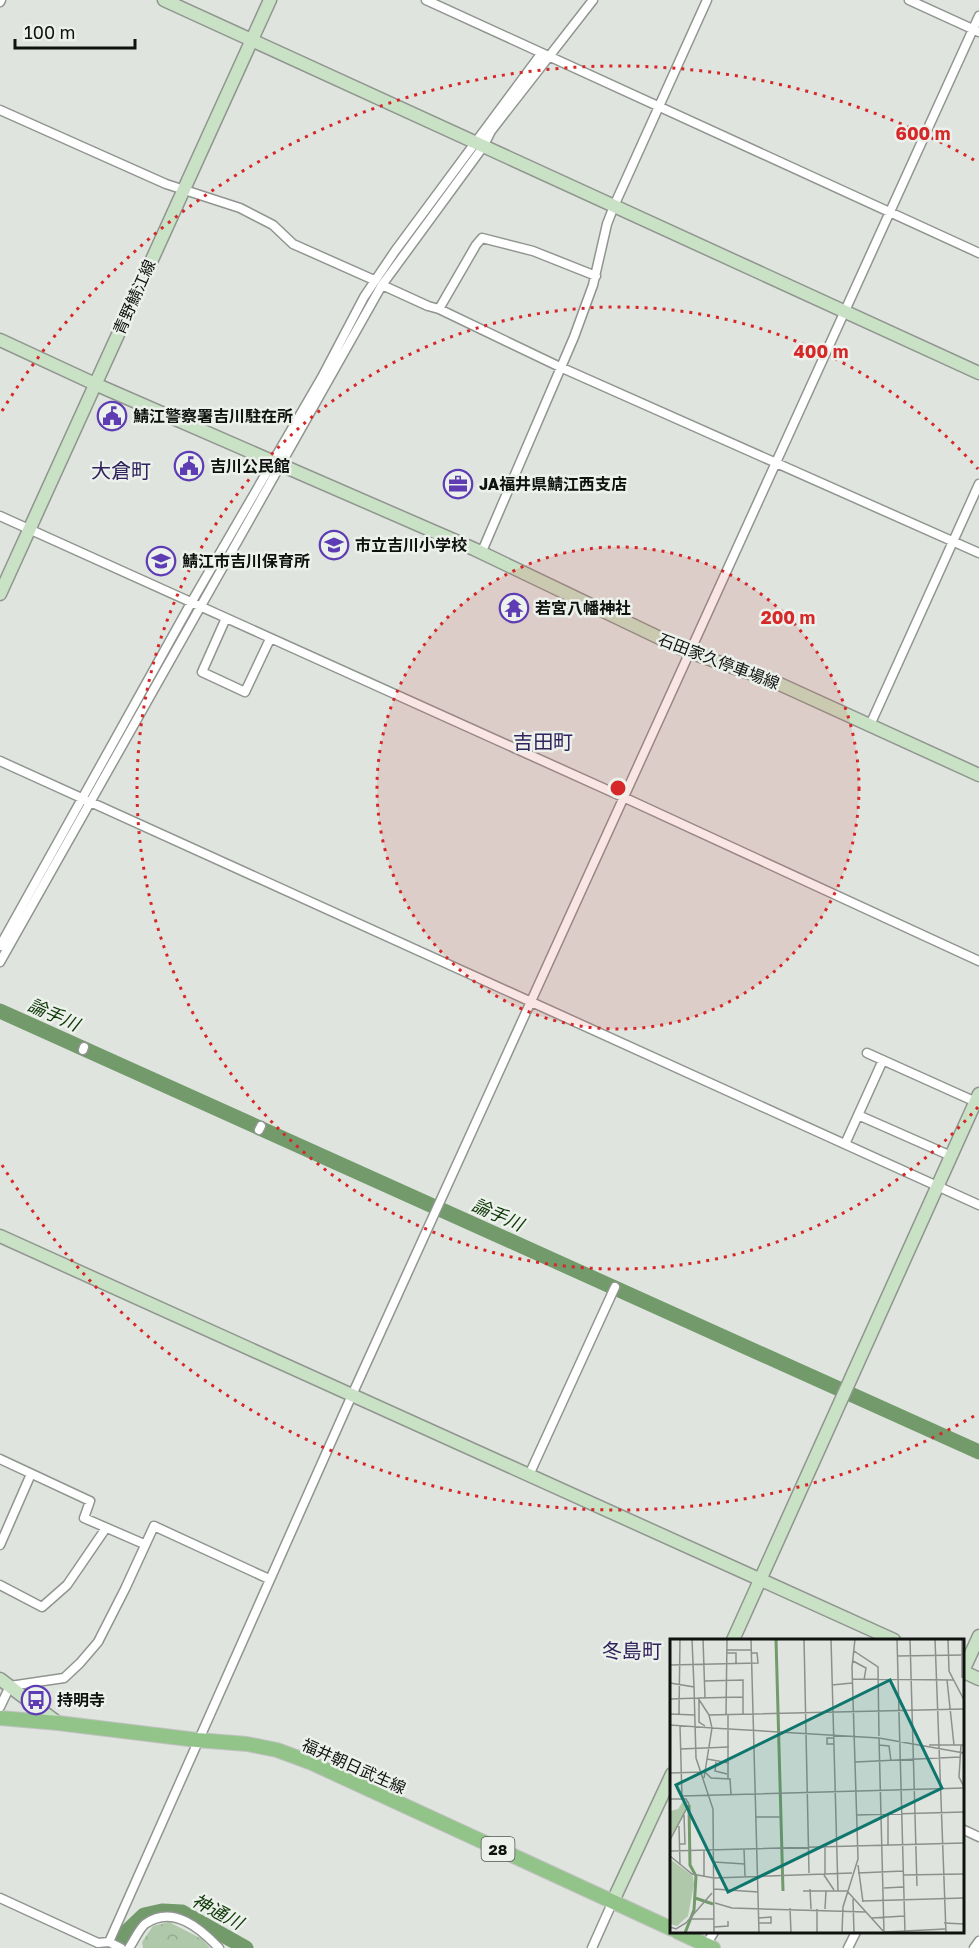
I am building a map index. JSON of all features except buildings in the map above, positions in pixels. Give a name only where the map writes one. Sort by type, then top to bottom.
[{"type":"main road","name":"福井朝日武生線","points":[[0,1718],[247,1744],[277,1750],[312,1763],[670,1928]]},
{"type":"main road","points":[[680,1933],[709,1946]]},
{"type":"street","points":[[164,0],[979,373]]},
{"type":"street","name":"青野鯖江線","points":[[0,594],[270,0]]},
{"type":"street","points":[[426,0],[979,253]]},
{"type":"street","points":[[0,962],[86,801],[378,282],[545,56],[593,0]]},
{"type":"street","points":[[474,549],[483,549],[574,337],[596,276],[607,224],[614,206],[707,0]]},
{"type":"street","points":[[909,0],[976,31]]},
{"type":"street","points":[[109,1942],[197,1740],[437,1206],[889,212],[976,31],[979,16]]},
{"type":"street","points":[[0,110],[182,190],[240,208],[273,225],[293,244],[439,309],[560,367],[979,553]]},
{"type":"street","points":[[439,309],[476,244],[482,238],[533,251],[596,276]]},
{"type":"street","name":"石田家久停車場線","points":[[0,339],[95,384],[474,549],[688,652],[774,681],[979,775]]},
{"type":"street","points":[[870,725],[978,491]]},
{"type":"street","points":[[0,516],[623,797],[979,961]]},
{"type":"street","points":[[226,618],[202,672],[245,692],[270,639]]},
{"type":"street","points":[[0,761],[979,1205]]},
{"type":"street","points":[[0,946],[86,801]]},
{"type":"street","points":[[734,1639],[977,1098],[867,1053]]},
{"type":"street","points":[[845,1144],[883,1060]]},
{"type":"street","points":[[858,1115],[951,1156]]},
{"type":"street","points":[[0,1236],[890,1639]]},
{"type":"street","points":[[529,1475],[614,1288]]},
{"type":"street","points":[[0,1459],[90,1501],[84,1518],[144,1544]]},
{"type":"street","points":[[0,1545],[32,1474]]},
{"type":"street","points":[[5,1683],[64,1678],[80,1663],[98,1642],[154,1526],[269,1579]]},
{"type":"street","points":[[0,1585],[42,1607],[67,1585],[106,1528]]},
{"type":"street","points":[[964,1670],[979,1636]]},
{"type":"street","points":[[964,1672],[979,1679]]},
{"type":"street","points":[[0,1707],[5,1683]]},
{"type":"street","points":[[5,1683],[58,1723]]},
{"type":"street","points":[[592,1948],[670,1778]]},
{"type":"street","points":[[964,1830],[979,1837]]},
{"type":"street","points":[[0,1898],[98,1943],[109,1942],[121,1948]]},
{"type":"street","points":[[129,1948],[144,1925],[158,1918],[168,1917],[189,1921],[202,1930],[219,1948]]},
{"type":"street","points":[[848,1948],[856,1933]]},
{"type":"street","points":[[974,1948],[979,1941]]},
{"type":"green space","points":[[169,1922],[202,1939],[210,1948],[143,1948],[142,1942],[153,1926]]},
{"type":"waterway","name":"論手川","points":[[0,1011],[979,1452]]},
{"type":"waterway","name":"神通川","points":[[114,1948],[124,1934],[144,1915],[162,1911],[182,1912],[246,1948]]},
{"type":"place","name":"鯖江警察署吉川駐在所","points":[[112,416]]},
{"type":"place","name":"吉川公民館","points":[[189,466]]},
{"type":"place","name":"JA福井県鯖江西支店","points":[[458,484]]},
{"type":"place","name":"市立吉川小学校","points":[[334,545]]},
{"type":"place","name":"鯖江市吉川保育所","points":[[161,561]]},
{"type":"place","name":"若宮八幡神社","points":[[514,608]]},
{"type":"place","name":"持明寺","points":[[36,1700]]},
{"type":"district","name":"大倉町","points":[[121,470]]},
{"type":"district","name":"吉田町","points":[[543,741]]},
{"type":"district","name":"冬島町","points":[[632,1650]]}]
